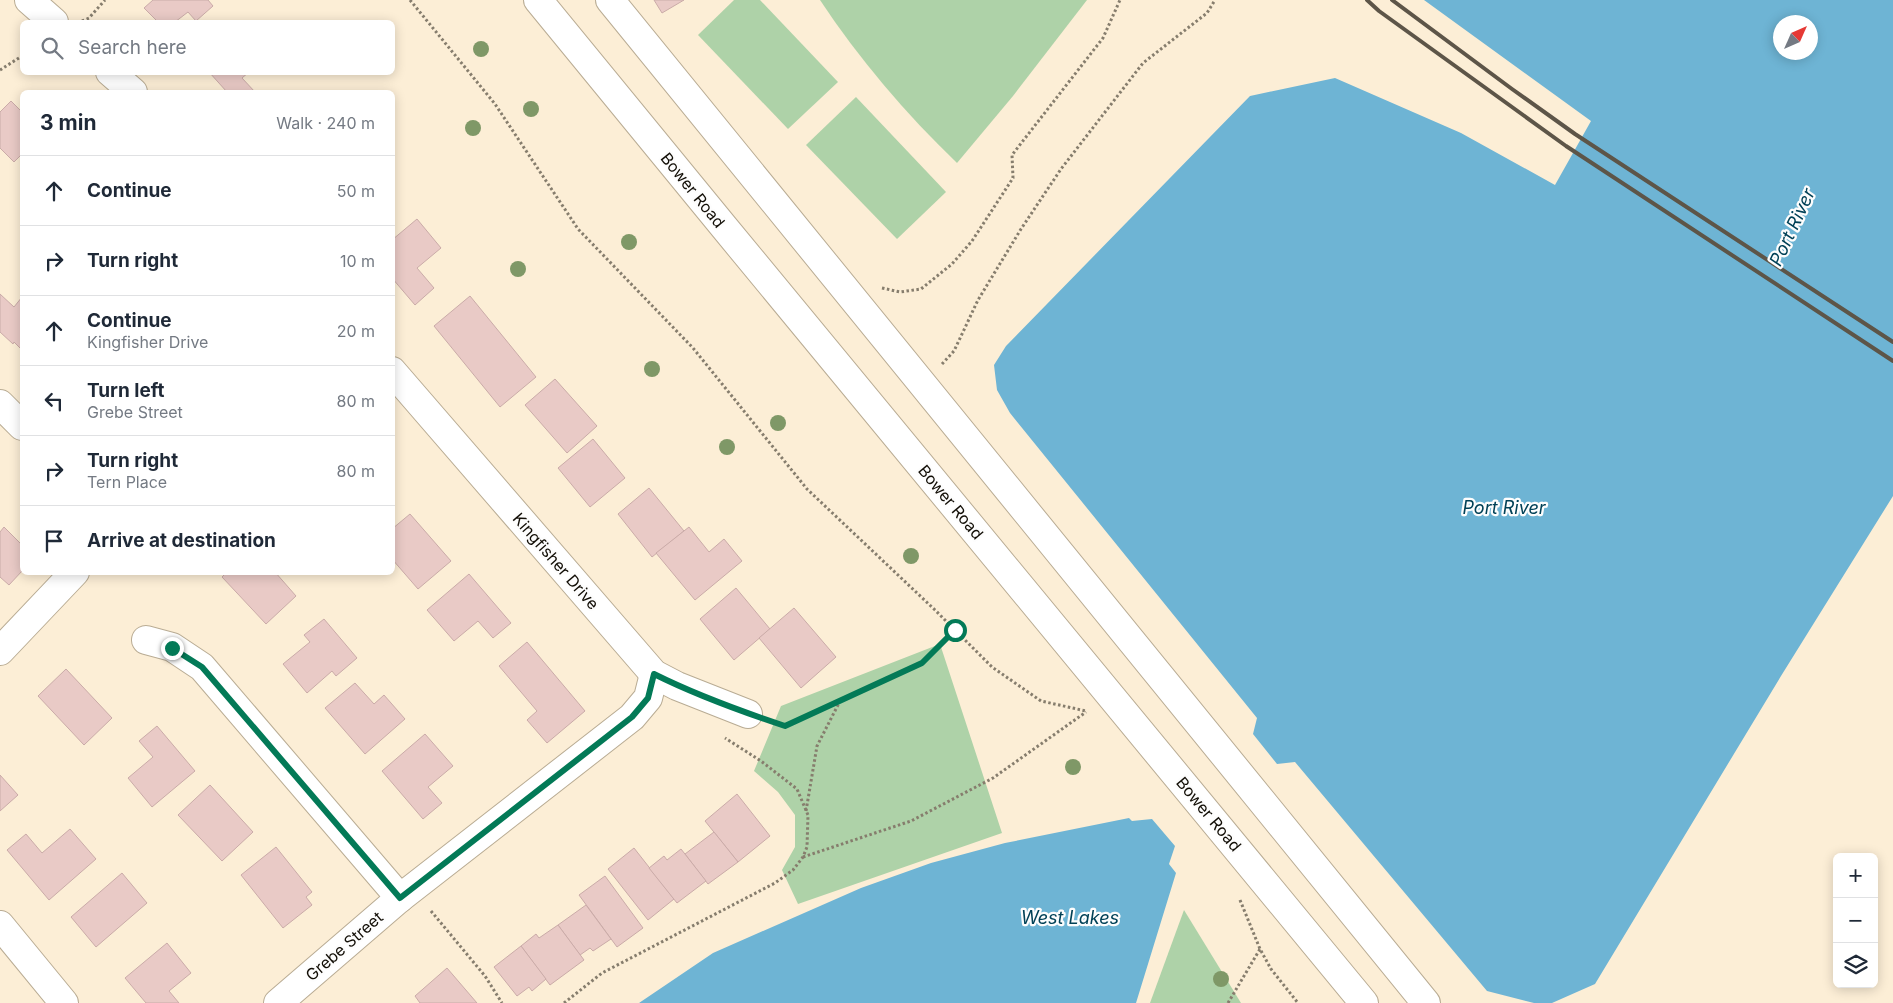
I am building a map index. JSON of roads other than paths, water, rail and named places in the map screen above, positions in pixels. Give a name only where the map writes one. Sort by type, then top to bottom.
[{"type":"main road","points":[[29,0],[64,20]]},
{"type":"main road","name":"Bower Road","points":[[538,0],[1364,1003]]},
{"type":"main road","points":[[610,0],[1426,1003]]},
{"type":"main road","points":[[113,75],[131,90]]},
{"type":"main road","name":"Kingfisher Drive","points":[[395,374],[654,674],[677,686],[748,714]]},
{"type":"main road","points":[[0,404],[20,424]]},
{"type":"main road","points":[[0,651],[72,575]]},
{"type":"main road","points":[[146,640],[172,648],[202,667],[400,898]]},
{"type":"main road","name":"Grebe Street","points":[[278,1003],[400,898],[632,717],[648,698],[654,674]]},
{"type":"main road","points":[[0,925],[64,1003]]},
{"type":"water","name":"Port River","points":[[1424,0],[1893,0],[1893,496],[1781,676],[1595,984],[1552,1003],[1534,1003],[1487,991],[1295,762],[1277,764],[1253,734],[1257,718],[1010,413],[997,390],[994,365],[1006,346],[1250,96],[1335,78],[1461,133],[1555,185],[1591,121]]},
{"type":"water","name":"West Lakes","points":[[1129,818],[1132,821],[1152,819],[1175,846],[1169,864],[1176,873],[1136,1003],[639,1003],[713,953],[861,888],[931,863],[1005,843]]},
{"type":"railway","points":[[1367,0],[1379,11],[1566,146],[1893,361]]},
{"type":"railway","points":[[1392,0],[1575,134],[1893,342]]}]
